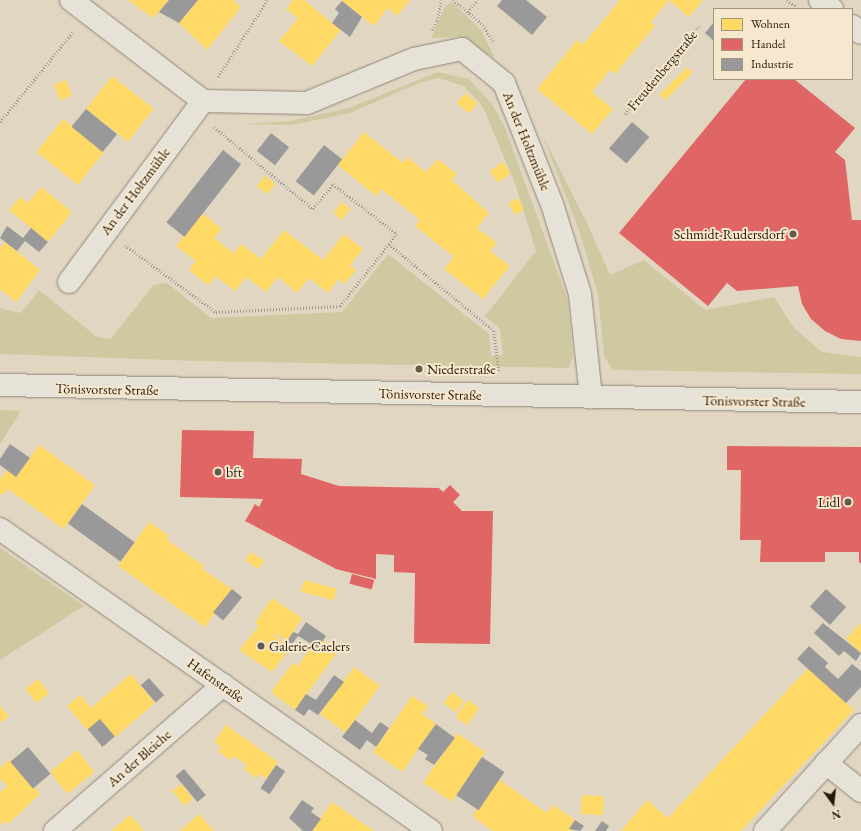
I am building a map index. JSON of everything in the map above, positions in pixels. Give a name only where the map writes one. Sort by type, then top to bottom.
[{"type":"street","points":[[72,0],[199,106]]},
{"type":"street","points":[[820,0],[831,8]]},
{"type":"street","points":[[853,27],[861,33]]},
{"type":"street","name":"An der Holtzmühle","points":[[69,282],[199,106],[307,103],[414,59],[462,49],[504,83],[552,204],[580,294],[591,397]]},
{"type":"street","name":"Tönisvorster Straße","points":[[0,385],[861,402]]},
{"type":"street","name":"Hafenstraße","points":[[0,529],[431,831]]},
{"type":"street","name":"An der Bleiche","points":[[54,831],[223,685]]},
{"type":"street","points":[[765,831],[861,725]]},
{"type":"street","points":[[826,763],[861,790]]},
{"type":"path","points":[[106,230],[216,312],[340,306],[397,234],[333,184],[313,209],[199,106],[267,0]]},
{"type":"path","points":[[468,12],[477,0]]},
{"type":"path","points":[[787,0],[797,8]]},
{"type":"path","points":[[0,122],[88,13]]},
{"type":"path","name":"Freudenbergstraße","points":[[625,114],[699,26]]},
{"type":"path","points":[[389,244],[494,331],[500,396]]},
{"type":"shaded area","points":[[452,2],[481,30],[495,58],[458,37],[431,38],[445,6]]},
{"type":"shaded area","points":[[438,72],[469,79],[492,104],[505,128],[568,301],[573,355],[569,368],[199,361],[0,354],[0,308],[21,313],[39,290],[97,337],[111,339],[153,285],[167,283],[211,318],[342,312],[388,254],[489,334],[491,356],[503,355],[500,329],[485,316],[536,251],[516,186],[483,107],[464,86],[438,78],[419,83],[350,113],[292,125],[244,124],[291,121],[349,108]]},
{"type":"shaded area","points":[[542,134],[587,223],[610,275],[644,260],[705,310],[774,297],[794,328],[822,352],[861,357],[861,374],[613,370],[604,356],[598,295],[580,233]]},
{"type":"shaded area","points":[[0,410],[21,411],[0,444]]},
{"type":"shaded area","points":[[0,548],[84,606],[0,660]]},
{"type":"building: Wohnen","points":[[128,0],[169,0],[153,18]]},
{"type":"building: Wohnen","points":[[198,0],[233,0],[241,7],[207,50],[179,23]]},
{"type":"building: Wohnen","points":[[293,0],[304,0],[341,30],[312,66],[279,41],[298,18],[286,9]]},
{"type":"building: Wohnen","points":[[341,0],[410,0],[397,16],[388,8],[374,26]]},
{"type":"building: Wohnen","points":[[620,0],[669,0],[651,22],[655,26],[615,74],[610,70],[592,92],[613,109],[592,134],[537,89],[577,40],[583,45]]},
{"type":"building: Wohnen","points":[[669,0],[703,0],[689,17]]},
{"type":"building: Wohnen","points":[[687,67],[693,73],[665,100],[659,95]]},
{"type":"building: Wohnen","points":[[112,76],[154,109],[128,142],[86,109]]},
{"type":"building: Wohnen","points":[[66,80],[72,96],[60,101],[54,85]]},
{"type":"building: Wohnen","points":[[465,93],[477,103],[469,113],[457,103]]},
{"type":"building: Wohnen","points":[[63,119],[104,152],[78,185],[37,152]]},
{"type":"building: Wohnen","points":[[364,132],[403,163],[407,157],[426,172],[438,159],[457,174],[452,180],[489,213],[477,228],[497,243],[490,251],[510,266],[483,299],[444,269],[454,257],[415,226],[420,220],[381,189],[376,196],[338,165]]},
{"type":"building: Wohnen","points":[[503,162],[511,174],[498,183],[490,171]]},
{"type":"building: Wohnen","points":[[265,176],[275,184],[267,194],[257,186]]},
{"type":"building: Wohnen","points":[[41,187],[72,212],[48,242],[9,210],[20,197],[28,203]]},
{"type":"building: Wohnen","points":[[518,198],[524,209],[515,215],[508,203]]},
{"type":"building: Wohnen","points":[[342,202],[351,209],[342,220],[333,213]]},
{"type":"building: Wohnen","points":[[202,213],[222,229],[214,238],[234,253],[241,244],[261,259],[284,230],[323,260],[344,234],[363,249],[350,265],[356,270],[345,284],[339,279],[328,293],[309,278],[297,293],[278,277],[266,292],[246,277],[235,291],[216,276],[208,285],[189,270],[196,261],[176,246]]},
{"type":"building: Wohnen","points":[[5,242],[40,270],[16,302],[0,289],[0,247]]},
{"type":"building: Wohnen","points":[[39,445],[95,485],[64,529],[8,489],[3,495],[0,493],[0,479],[7,470],[16,477]]},
{"type":"building: Wohnen","points":[[149,522],[169,536],[166,539],[204,566],[202,569],[232,589],[205,627],[118,566]]},
{"type":"building: Wohnen","points":[[251,552],[264,561],[258,569],[245,560]]},
{"type":"building: Wohnen","points":[[304,580],[337,589],[334,600],[301,592]]},
{"type":"building: Wohnen","points":[[272,598],[302,618],[287,641],[277,634],[275,636],[291,647],[272,672],[239,650],[259,626],[255,623]]},
{"type":"building: Wohnen","points":[[861,623],[861,653],[846,639]]},
{"type":"building: Wohnen","points":[[323,640],[338,651],[295,710],[271,692],[293,663],[298,666],[313,645],[318,648]]},
{"type":"building: Wohnen","points":[[354,667],[380,686],[346,733],[320,714]]},
{"type":"building: Wohnen","points":[[808,668],[854,710],[741,831],[621,831],[647,800],[668,818]]},
{"type":"building: Wohnen","points":[[131,674],[155,703],[115,737],[100,719],[88,731],[67,706],[80,695],[91,708]]},
{"type":"building: Wohnen","points":[[38,679],[49,693],[36,703],[25,689]]},
{"type":"building: Wohnen","points":[[452,692],[464,701],[456,712],[444,703]]},
{"type":"building: Wohnen","points":[[412,696],[428,706],[422,714],[436,724],[402,772],[373,752]]},
{"type":"building: Wohnen","points":[[468,700],[479,708],[467,725],[456,717]]},
{"type":"building: Wohnen","points":[[0,706],[9,716],[0,723]]},
{"type":"building: Wohnen","points":[[226,725],[278,762],[266,779],[259,774],[256,778],[244,769],[247,765],[233,756],[230,760],[218,751],[221,747],[214,742]]},
{"type":"building: Wohnen","points":[[457,733],[485,752],[452,802],[423,783]]},
{"type":"building: Wohnen","points":[[77,750],[95,772],[67,794],[50,772]]},
{"type":"building: Wohnen","points":[[10,759],[40,794],[8,824],[5,821],[0,826],[0,792],[8,786],[0,779],[0,768]]},
{"type":"building: Wohnen","points":[[498,779],[547,813],[553,805],[575,820],[569,829],[573,831],[493,831],[472,816]]},
{"type":"building: Wohnen","points":[[181,784],[193,799],[184,806],[172,791]]},
{"type":"building: Wohnen","points":[[582,795],[604,796],[603,815],[581,814]]},
{"type":"building: Wohnen","points":[[332,802],[361,822],[374,831],[312,831]]},
{"type":"building: Wohnen","points":[[199,814],[214,831],[180,831]]},
{"type":"building: Wohnen","points":[[130,815],[144,831],[111,831],[117,826]]},
{"type":"building: Handel","points":[[745,80],[795,80],[855,128],[835,152],[845,160],[852,220],[861,220],[861,341],[841,339],[825,331],[811,319],[802,304],[798,286],[737,291],[727,283],[708,306],[619,233]]},
{"type":"building: Handel","points":[[182,430],[254,431],[253,458],[302,459],[301,474],[339,486],[439,488],[443,492],[450,485],[460,495],[453,502],[462,511],[493,511],[490,644],[414,643],[415,573],[394,572],[394,555],[376,554],[376,579],[336,569],[245,521],[255,504],[259,507],[263,499],[180,497]]},
{"type":"building: Handel","points":[[727,446],[861,447],[861,563],[859,563],[859,552],[825,552],[825,562],[760,562],[761,540],[740,540],[741,470],[727,470]]},
{"type":"building: Handel","points":[[352,574],[374,580],[372,590],[349,584]]},
{"type":"building: Industrie","points":[[169,0],[198,0],[179,23],[159,12]]},
{"type":"building: Industrie","points":[[502,0],[526,0],[547,17],[532,35],[497,6]]},
{"type":"building: Industrie","points":[[342,1],[362,17],[350,37],[332,23],[339,13],[335,9]]},
{"type":"building: Industrie","points":[[713,23],[713,40],[705,33]]},
{"type":"building: Industrie","points":[[86,109],[117,134],[103,152],[72,127]]},
{"type":"building: Industrie","points":[[632,122],[649,137],[626,164],[609,148]]},
{"type":"building: Industrie","points":[[271,133],[289,147],[275,165],[257,151]]},
{"type":"building: Industrie","points":[[324,145],[342,159],[314,195],[296,181]]},
{"type":"building: Industrie","points":[[223,150],[241,164],[184,237],[166,222]]},
{"type":"building: Industrie","points":[[7,226],[23,238],[31,228],[48,242],[39,252],[25,241],[17,251],[0,238]]},
{"type":"building: Industrie","points":[[10,444],[30,458],[16,477],[0,465],[0,459]]},
{"type":"building: Industrie","points":[[82,504],[135,542],[120,562],[68,523]]},
{"type":"building: Industrie","points":[[232,589],[242,597],[223,620],[213,612]]},
{"type":"building: Industrie","points":[[826,589],[846,607],[830,625],[810,607]]},
{"type":"building: Industrie","points":[[306,622],[326,636],[318,648],[298,636],[292,644],[287,641],[293,632],[298,634]]},
{"type":"building: Industrie","points":[[823,623],[861,653],[856,661],[844,651],[839,656],[814,633]]},
{"type":"building: Industrie","points":[[809,646],[828,663],[825,667],[838,679],[852,664],[861,671],[861,687],[846,703],[797,659]]},
{"type":"building: Industrie","points":[[334,675],[344,682],[318,715],[309,709],[304,716],[295,710],[306,694],[316,700]]},
{"type":"building: Industrie","points":[[149,678],[164,695],[156,703],[141,685]]},
{"type":"building: Industrie","points":[[100,719],[115,737],[103,747],[88,729]]},
{"type":"building: Industrie","points":[[355,720],[372,733],[380,722],[389,728],[376,747],[367,740],[360,750],[342,737]]},
{"type":"building: Industrie","points":[[436,724],[455,738],[434,765],[425,759],[428,755],[418,749]]},
{"type":"building: Industrie","points":[[28,747],[50,774],[33,789],[10,762]]},
{"type":"building: Industrie","points":[[482,757],[504,772],[479,810],[456,795]]},
{"type":"building: Industrie","points":[[276,765],[285,771],[269,794],[260,788]]},
{"type":"building: Industrie","points":[[184,769],[206,795],[197,802],[176,776]]},
{"type":"building: Industrie","points":[[302,800],[314,808],[311,812],[321,819],[312,831],[303,831],[289,818]]},
{"type":"building: Industrie","points":[[575,820],[584,826],[580,831],[569,829]]},
{"type":"building: Industrie","points":[[602,821],[609,826],[606,831],[595,831]]},
{"type":"place","name":"Schmidt-Rudersdorf","points":[[793,234]]},
{"type":"place","name":"Niederstraße","points":[[419,369]]},
{"type":"place","name":"bft","points":[[218,472]]},
{"type":"place","name":"Lidl","points":[[848,502]]},
{"type":"place","name":"Galerie-Caelers","points":[[261,646]]}]
